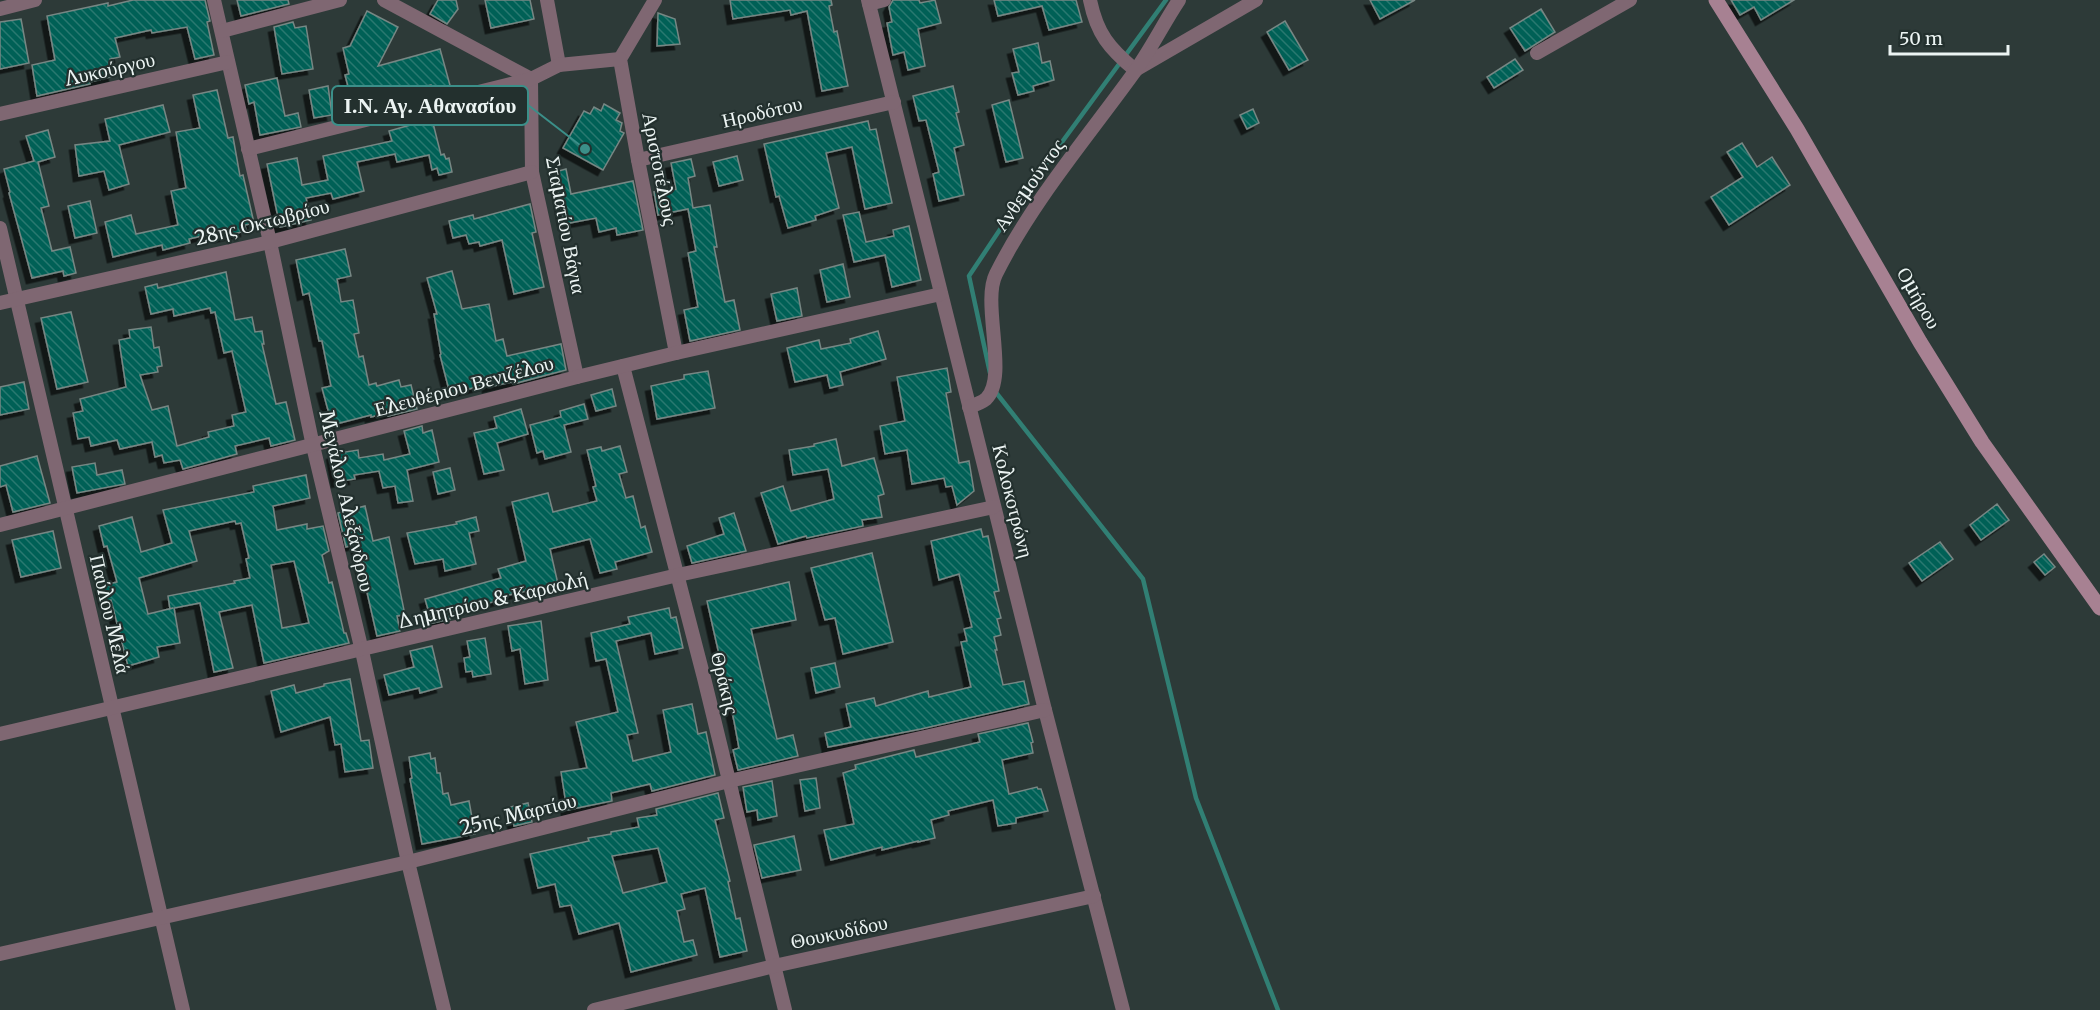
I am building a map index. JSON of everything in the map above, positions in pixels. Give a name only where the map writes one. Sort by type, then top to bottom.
[{"type":"street","points":[[0,9],[35,0]]},
{"type":"street","name":"Μεγάλου Αλεξάνδρου","points":[[214,0],[270,242],[313,447],[444,1010]]},
{"type":"street","points":[[222,32],[340,0]]},
{"type":"street","points":[[384,0],[531,79]]},
{"type":"street","points":[[547,0],[559,65]]},
{"type":"street","points":[[248,149],[531,79],[559,65],[621,59],[655,0]]},
{"type":"street","points":[[869,2],[884,0]]},
{"type":"street","points":[[1090,0],[1101,35],[1113,51],[1135,70],[1256,0]]},
{"type":"street","name":"Ανθεμούντος","points":[[969,407],[987,398],[993,388],[995,341],[992,320],[993,279],[1009,248],[1039,202],[1135,70],[1179,0]]},
{"type":"street","points":[[1537,53],[1630,0]]},
{"type":"street","name":"Ομήρου","points":[[1716,0],[1797,129],[1920,342],[1982,442],[2100,608]]},
{"type":"street","name":"Κολοκοτρώνη","points":[[869,2],[1045,710],[1123,1010]]},
{"type":"street","name":"Αριστοτέλους","points":[[621,59],[638,160],[676,353]]},
{"type":"street","name":"Λυκούργου","points":[[0,114],[228,62]]},
{"type":"street","name":"Σταματίου Βάγια","points":[[531,79],[532,172],[577,377]]},
{"type":"street","name":"Ηροδότου","points":[[638,160],[894,102]]},
{"type":"street","name":"28ης Οκτωβρίου","points":[[0,303],[270,242],[532,172]]},
{"type":"street","name":"Παύλου Μελά","points":[[0,228],[183,1010]]},
{"type":"street","name":"Ελευθέριου Βενιζέλου","points":[[0,525],[313,447],[577,377],[941,294]]},
{"type":"street","name":"Θράκης","points":[[623,366],[678,575],[785,1010]]},
{"type":"street","name":"Δημητρίου & Καραολή","points":[[0,734],[362,651],[678,575],[994,507]]},
{"type":"street","name":"25ης Μαρτίου","points":[[0,954],[408,862],[729,781],[1045,710]]},
{"type":"street","name":"Θουκυδίδου","points":[[594,1010],[774,966],[1094,896]]},
{"type":"building","points":[[133,0],[205,0],[214,55],[195,59],[187,27],[152,33],[151,30],[115,38],[120,57],[110,59],[114,76],[37,96],[32,65],[55,60],[47,16]]},
{"type":"building","points":[[237,0],[288,0],[289,4],[241,16]]},
{"type":"building","points":[[438,0],[456,0],[458,9],[447,24],[430,14]]},
{"type":"building","points":[[485,0],[530,0],[534,19],[491,28]]},
{"type":"building","points":[[730,0],[831,0],[832,5],[829,6],[834,32],[837,31],[848,86],[822,91],[807,11],[791,15],[790,10],[733,19]]},
{"type":"building","points":[[893,0],[919,0],[920,3],[935,0],[941,23],[918,29],[925,66],[908,70],[904,52],[893,55],[887,23],[892,22],[889,7]]},
{"type":"building","points":[[994,0],[1076,0],[1082,22],[1049,30],[1042,6],[998,16]]},
{"type":"building","points":[[1370,0],[1415,0],[1380,19]]},
{"type":"building","points":[[1731,0],[1794,0],[1761,20],[1754,7],[1740,15]]},
{"type":"building","points":[[1541,9],[1555,32],[1525,51],[1510,28]]},
{"type":"building","points":[[367,11],[398,27],[378,66],[440,49],[451,89],[433,93],[431,85],[354,109],[345,75],[349,74],[343,48],[350,46]]},
{"type":"building","points":[[658,13],[675,19],[680,44],[657,46]]},
{"type":"building","points":[[21,19],[29,63],[0,69],[0,22]]},
{"type":"building","points":[[1285,21],[1308,60],[1289,70],[1267,32]]},
{"type":"building","points":[[293,22],[295,28],[306,26],[313,69],[282,74],[274,27]]},
{"type":"building","points":[[1038,43],[1042,63],[1050,61],[1054,80],[1033,86],[1034,91],[1018,95],[1012,73],[1019,72],[1013,49]]},
{"type":"building","points":[[1515,59],[1523,70],[1494,88],[1487,77]]},
{"type":"building","points":[[277,78],[285,116],[298,113],[301,127],[260,135],[254,102],[249,104],[245,85]]},
{"type":"building","points":[[328,86],[332,115],[314,118],[309,90]]},
{"type":"building","points":[[953,86],[959,112],[956,113],[964,145],[954,148],[964,195],[939,201],[933,174],[939,172],[926,120],[919,121],[913,96]]},
{"type":"building","points":[[217,90],[228,138],[233,137],[240,176],[243,175],[254,223],[245,225],[246,231],[220,237],[219,232],[189,239],[190,243],[163,250],[162,245],[113,257],[105,222],[131,215],[136,234],[178,225],[171,191],[186,188],[176,132],[200,128],[193,95]]},
{"type":"building","points":[[1009,100],[1023,158],[1006,162],[992,105]]},
{"type":"building","points":[[604,104],[620,113],[616,120],[622,123],[620,131],[624,133],[603,170],[563,148],[584,111],[590,114],[594,107],[601,111]]},
{"type":"building","points":[[163,105],[170,132],[119,145],[129,184],[109,190],[104,171],[79,176],[75,145],[110,141],[105,119]]},
{"type":"building","points":[[1253,109],[1259,123],[1247,129],[1240,115]]},
{"type":"building","points":[[432,119],[441,155],[444,154],[446,159],[449,158],[452,172],[439,175],[437,168],[432,170],[429,155],[397,162],[395,154],[357,162],[364,191],[333,199],[331,193],[306,198],[311,220],[280,227],[267,164],[297,158],[302,185],[328,180],[323,156],[392,141],[389,131]]},
{"type":"building","points":[[868,121],[870,130],[876,129],[892,203],[865,209],[852,147],[826,153],[839,208],[815,216],[816,220],[788,228],[779,196],[776,197],[764,144]]},
{"type":"building","points":[[48,130],[55,157],[38,162],[49,206],[41,208],[52,251],[70,247],[76,273],[64,276],[63,271],[32,278],[4,169],[34,161],[26,136]]},
{"type":"building","points":[[1742,143],[1757,167],[1772,157],[1790,185],[1729,225],[1711,197],[1743,177],[1727,152]]},
{"type":"building","points":[[737,156],[743,180],[719,186],[713,162]]},
{"type":"building","points":[[691,159],[695,176],[688,178],[693,208],[710,205],[717,247],[714,247],[725,302],[734,300],[740,330],[690,341],[684,310],[698,307],[688,253],[696,251],[688,209],[658,215],[654,192],[676,189],[671,163]]},
{"type":"building","points":[[566,169],[571,194],[633,181],[643,230],[617,235],[616,228],[599,232],[596,218],[564,224],[555,172]]},
{"type":"building","points":[[90,201],[97,233],[75,238],[68,206]]},
{"type":"building","points":[[530,204],[536,232],[532,233],[544,287],[514,294],[502,240],[480,246],[479,242],[469,244],[466,235],[453,238],[449,221],[473,215],[474,219]]},
{"type":"building","points":[[859,212],[866,242],[894,236],[893,230],[909,226],[921,280],[892,287],[885,255],[854,262],[843,215]]},
{"type":"building","points":[[345,249],[351,276],[337,279],[341,302],[353,300],[359,333],[354,334],[359,357],[363,356],[369,385],[376,383],[377,386],[399,380],[401,387],[411,385],[417,409],[388,416],[387,413],[371,417],[371,415],[332,425],[322,388],[331,386],[322,341],[319,341],[309,293],[303,295],[296,260]]},
{"type":"building","points":[[843,264],[850,297],[827,302],[820,270]]},
{"type":"building","points":[[452,271],[462,309],[489,304],[496,341],[503,339],[507,356],[561,344],[566,370],[513,384],[512,382],[488,387],[488,384],[450,394],[440,355],[434,314],[437,314],[427,278]]},
{"type":"building","points":[[226,272],[235,320],[252,317],[255,332],[262,331],[264,344],[262,344],[276,404],[286,402],[295,440],[271,446],[269,438],[235,446],[237,454],[183,469],[180,460],[164,463],[162,455],[155,457],[152,442],[120,449],[117,440],[91,446],[89,437],[78,439],[73,413],[83,411],[80,399],[126,387],[119,340],[130,338],[129,330],[151,327],[154,348],[159,347],[162,366],[157,367],[158,372],[140,375],[152,410],[168,406],[177,446],[209,437],[208,432],[234,426],[232,415],[246,412],[232,351],[224,353],[215,312],[211,313],[210,308],[174,316],[173,309],[151,314],[145,287],[157,284],[158,288]]},
{"type":"building","points":[[797,288],[802,316],[777,321],[771,294]]},
{"type":"building","points":[[71,312],[88,382],[57,389],[41,318]]},
{"type":"building","points":[[878,331],[886,359],[840,372],[843,385],[830,388],[827,375],[795,382],[787,348],[819,340],[821,349],[851,343],[850,339]]},
{"type":"building","points":[[947,368],[951,392],[946,393],[959,463],[969,461],[974,491],[957,505],[952,486],[946,487],[944,478],[912,484],[907,450],[885,454],[880,426],[905,421],[897,377]]},
{"type":"building","points":[[708,371],[715,408],[657,419],[651,386],[684,379],[684,375]]},
{"type":"building","points":[[24,382],[29,409],[0,415],[0,387]]},
{"type":"building","points":[[612,389],[616,406],[596,411],[591,395]]},
{"type":"building","points":[[584,404],[588,419],[564,425],[571,452],[545,459],[543,451],[537,453],[530,425],[561,417],[560,411]]},
{"type":"building","points":[[521,409],[528,434],[497,443],[504,470],[484,474],[474,433],[497,428],[494,417]]},
{"type":"building","points":[[422,426],[423,433],[432,430],[439,462],[407,470],[413,501],[398,503],[395,486],[383,488],[379,471],[354,475],[355,479],[337,482],[332,454],[358,450],[359,458],[383,454],[384,460],[410,454],[404,431]]},
{"type":"building","points":[[836,439],[842,466],[874,458],[884,494],[878,496],[882,517],[862,520],[863,526],[807,538],[806,536],[778,544],[761,493],[783,486],[791,511],[834,499],[828,469],[793,475],[789,450],[814,446],[814,444]]},
{"type":"building","points":[[620,446],[627,472],[619,474],[626,498],[633,496],[641,528],[645,526],[652,552],[615,562],[617,569],[600,573],[590,539],[550,549],[558,584],[504,596],[505,599],[448,613],[450,619],[432,623],[425,599],[501,578],[498,569],[526,561],[512,502],[548,493],[553,512],[597,501],[593,487],[596,486],[587,450],[601,447],[602,451]]},
{"type":"building","points":[[37,456],[50,503],[13,512],[6,485],[0,487],[0,466]]},
{"type":"building","points":[[95,463],[97,475],[122,470],[125,484],[77,493],[72,467]]},
{"type":"building","points":[[450,468],[455,490],[438,494],[433,472]]},
{"type":"building","points":[[306,475],[310,498],[273,506],[277,530],[307,524],[307,529],[323,526],[329,551],[322,555],[329,583],[332,582],[344,633],[349,643],[264,663],[252,605],[219,612],[233,668],[214,672],[200,603],[174,608],[180,643],[157,647],[159,657],[128,666],[111,600],[105,601],[101,586],[117,582],[99,526],[132,517],[141,552],[172,543],[163,510],[254,492],[253,486]],"holes":[[[235,521],[236,524],[241,523],[249,558],[246,559],[250,578],[168,596],[170,609],[148,614],[139,578],[197,561],[189,531]],[[294,561],[309,623],[282,628],[271,565]]]},
{"type":"building","points":[[1997,504],[2009,520],[1981,540],[1970,525]]},
{"type":"building","points":[[365,506],[373,541],[389,537],[405,615],[397,616],[400,631],[377,636],[356,544],[346,547],[338,513]]},
{"type":"building","points":[[734,513],[746,551],[692,563],[687,546],[724,534],[719,518]]},
{"type":"building","points":[[476,517],[479,531],[469,533],[476,564],[445,571],[443,559],[415,564],[407,533],[457,524],[456,522]]},
{"type":"building","points":[[981,529],[983,537],[988,536],[999,591],[994,592],[1001,618],[997,619],[1001,635],[994,637],[1003,685],[1024,681],[1029,704],[921,729],[828,747],[825,733],[851,727],[846,704],[874,698],[876,706],[928,691],[929,697],[971,687],[961,642],[967,641],[964,629],[972,627],[959,574],[939,580],[931,541]]},
{"type":"building","points":[[53,531],[61,568],[21,577],[12,540]]},
{"type":"building","points":[[1940,542],[1953,559],[1922,581],[1909,563]]},
{"type":"building","points":[[872,553],[893,642],[843,654],[835,618],[825,620],[811,568]]},
{"type":"building","points":[[2044,554],[2055,567],[2045,575],[2034,562]]},
{"type":"building","points":[[789,582],[796,620],[751,629],[777,739],[793,735],[798,756],[738,770],[733,750],[739,748],[707,601]]},
{"type":"building","points":[[669,608],[671,618],[676,617],[683,648],[655,654],[651,633],[616,641],[638,733],[627,735],[633,761],[671,752],[663,710],[692,704],[698,734],[706,732],[715,775],[652,791],[650,784],[611,793],[612,801],[567,810],[561,772],[587,768],[576,722],[618,712],[606,659],[596,661],[591,633],[630,624],[628,617]]},
{"type":"building","points":[[541,621],[548,680],[525,684],[520,649],[512,651],[508,626]]},
{"type":"building","points":[[485,638],[491,674],[473,677],[472,671],[466,672],[464,658],[470,657],[467,641]]},
{"type":"building","points":[[432,646],[442,687],[420,693],[419,688],[389,695],[384,675],[414,667],[410,651]]},
{"type":"building","points":[[835,663],[840,687],[816,693],[811,668]]},
{"type":"building","points":[[350,679],[361,741],[369,740],[373,768],[345,772],[341,744],[335,745],[330,717],[281,732],[271,691],[294,685],[296,693]]},
{"type":"building","points":[[1028,723],[1033,742],[1031,743],[1033,753],[1002,760],[1009,794],[1037,787],[1041,789],[1048,811],[1016,818],[1016,823],[998,826],[993,800],[948,811],[949,815],[931,820],[935,838],[882,850],[882,847],[831,860],[824,830],[854,824],[843,773],[856,769],[855,765],[914,750],[916,757],[980,742],[978,734]]},
{"type":"building","points":[[430,753],[431,759],[435,758],[437,773],[440,773],[443,794],[448,793],[451,805],[469,801],[475,834],[422,844],[410,779],[412,778],[409,757]]},
{"type":"building","points":[[816,778],[820,808],[805,811],[800,780]]},
{"type":"building","points":[[772,781],[777,816],[758,820],[757,810],[747,812],[743,787]]},
{"type":"building","points":[[718,793],[724,818],[715,820],[730,881],[728,882],[736,919],[740,918],[747,951],[720,957],[705,888],[681,894],[685,909],[677,911],[684,942],[693,940],[697,955],[631,972],[619,923],[579,934],[571,905],[560,907],[555,884],[538,888],[530,854],[589,841],[588,838],[611,834],[611,832],[639,827],[637,818],[657,815],[656,809]],"holes":[[[658,848],[667,882],[623,893],[612,856]]]},
{"type":"building","points":[[528,803],[532,822],[514,826],[510,807]]},
{"type":"building","points":[[794,836],[801,870],[762,878],[754,845]]},
{"type":"waterway","points":[[990,373],[969,276],[1021,198],[1166,0]]},
{"type":"waterway","points":[[994,390],[1143,579],[1196,798],[1278,1010]]},
{"type":"place","name":"Ι.Ν. Αγ. Αθανασίου","points":[[585,149]]}]
